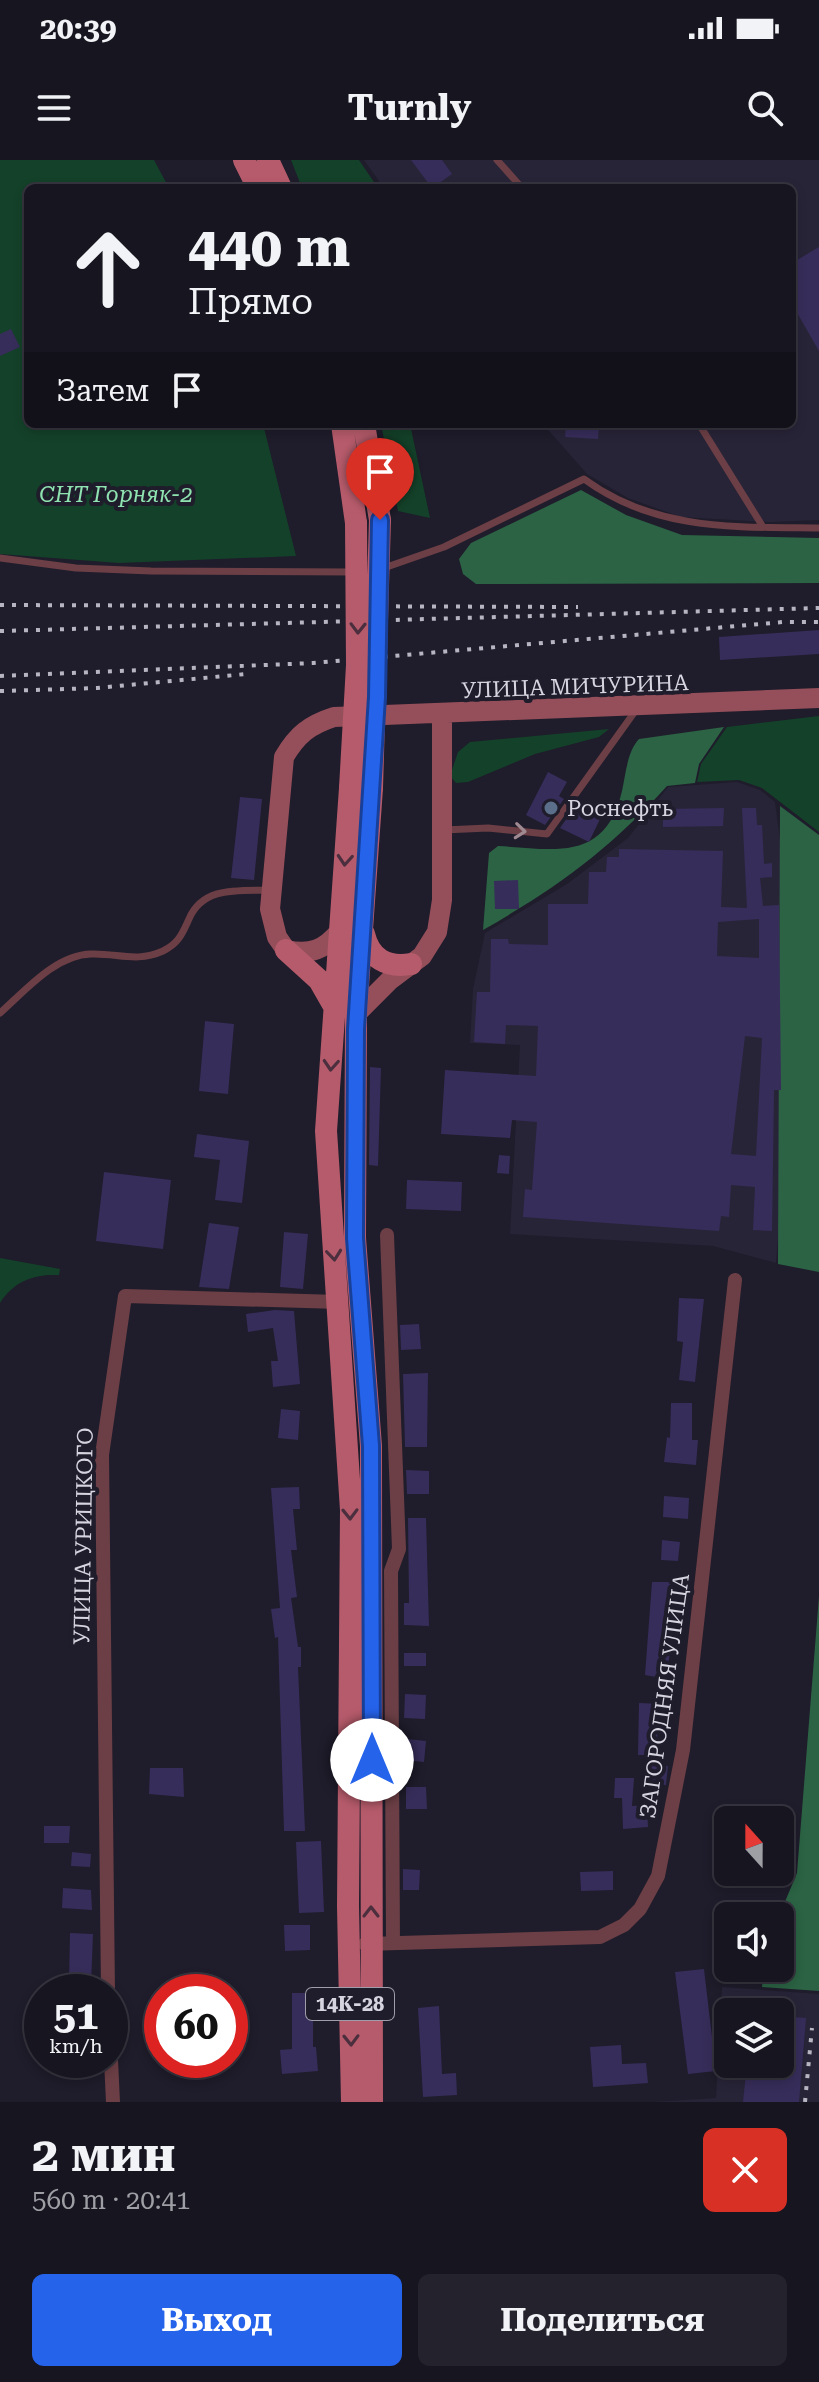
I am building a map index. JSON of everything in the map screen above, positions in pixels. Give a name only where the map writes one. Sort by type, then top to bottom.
[{"type":"main road","points":[[244,160],[256,184]]},
{"type":"main road","points":[[268,160],[279,184]]},
{"type":"main road","name":"14К-28","points":[[343,428],[356,523],[363,929],[346,1011],[327,1177],[339,1302],[351,1510],[371,1944],[352,2102]]},
{"type":"main road","name":"14К-28","points":[[365,428],[380,520],[361,788],[340,931],[355,1238],[371,1446],[372,2102]]},
{"type":"main road","name":"УЛИЦА МИЧУРИНА","points":[[272,890],[284,757],[296,737],[314,724],[334,717],[638,708],[819,698]]},
{"type":"main road","points":[[272,890],[271,924],[286,950],[319,980],[346,1011],[422,956],[437,932],[442,900],[442,715]]},
{"type":"main road","points":[[363,929],[367,948],[380,961],[396,966],[411,964]]},
{"type":"main road","points":[[286,950],[315,952],[329,944],[340,931]]},
{"type":"street","points":[[371,1944],[391,1571],[399,1549],[387,1235]]},
{"type":"street","name":"ЗАГОРОДНЯЯ УЛИЦА","points":[[371,1944],[600,1937],[624,1925],[640,1909],[658,1876],[683,1750],[735,1280]]},
{"type":"street","name":"УЛИЦА УРИЦКОГО","points":[[108,1974],[102,1455],[125,1296],[339,1302]]},
{"type":"street","points":[[112,2078],[113,2102]]},
{"type":"lane","points":[[497,160],[518,184]]},
{"type":"lane","points":[[701,428],[763,527]]},
{"type":"lane","points":[[0,558],[76,568],[151,571],[333,573],[376,570],[408,562],[444,547],[584,479],[628,505],[665,520],[819,528]]},
{"type":"lane","points":[[442,830],[488,828],[547,834],[638,708]]},
{"type":"lane","points":[[0,1013],[66,958],[89,953],[146,958],[173,946],[183,935],[195,907],[211,895],[272,890]]},
{"type":"shaded area","points":[[364,160],[819,160],[819,520],[770,522],[681,517],[628,498],[587,474],[547,428],[796,428],[796,184],[381,184]]},
{"type":"shaded area","points":[[737,782],[760,790],[775,802],[785,878],[804,914],[776,1263],[713,1246],[510,1234],[520,1045],[470,1043],[473,989],[485,933],[567,884],[628,838],[668,787]]},
{"type":"shaded area","points":[[722,1987],[819,1994],[819,2102],[653,2102],[716,2098],[717,2078],[794,2078],[794,1998],[721,1998]]},
{"type":"green space","name":"СНТ Горняк-2","points":[[0,160],[154,160],[167,184],[24,184],[24,428],[264,428],[296,556],[119,563],[0,554]]},
{"type":"green space","points":[[291,160],[359,160],[375,184],[300,184]]},
{"type":"green space","points":[[382,428],[411,428],[430,518],[398,511]]},
{"type":"green space","points":[[581,490],[626,515],[682,535],[819,538],[819,583],[476,584],[463,574],[459,559],[471,543]]},
{"type":"green space","points":[[819,716],[819,832],[762,788],[739,780],[697,782],[701,764],[727,727]]},
{"type":"green space","points":[[724,727],[699,764],[695,783],[667,786],[646,809],[581,866],[483,930],[489,853],[498,846],[557,849],[590,841],[603,830],[614,814],[629,756],[639,739]]},
{"type":"green space","points":[[609,729],[599,737],[535,754],[468,782],[456,783],[450,776],[458,752],[470,742]]},
{"type":"green space","points":[[780,806],[819,835],[819,1272],[778,1264]]},
{"type":"green space","points":[[0,1258],[60,1269],[59,1275],[25,1280],[0,1303]]},
{"type":"green space","points":[[819,1596],[819,1991],[762,1987],[763,1982],[794,1982],[794,1902],[785,1902],[797,1873]]},
{"type":"building","points":[[411,160],[442,160],[452,174],[438,184],[429,184]]},
{"type":"building","points":[[819,247],[819,351],[796,311],[796,261]]},
{"type":"building","points":[[11,329],[20,347],[0,356],[0,334]]},
{"type":"building","points":[[566,428],[599,428],[598,439],[565,437]]},
{"type":"building","points":[[819,630],[819,654],[720,660],[719,637]]},
{"type":"building","points":[[548,772],[567,782],[559,796],[564,799],[545,825],[526,815]]},
{"type":"building","points":[[240,797],[262,799],[254,880],[231,878]]},
{"type":"building","points":[[576,805],[601,817],[589,842],[560,828]]},
{"type":"building","points":[[724,808],[723,826],[663,827],[663,809]]},
{"type":"building","points":[[742,808],[756,808],[757,825],[762,825],[764,864],[772,863],[772,877],[760,878],[763,906],[779,905],[781,1090],[774,1090],[772,1231],[753,1230],[755,1187],[731,1185],[729,1217],[721,1216],[719,1231],[523,1217],[525,1189],[532,1190],[537,1122],[512,1120],[510,1138],[441,1134],[445,1070],[536,1076],[538,1026],[506,1025],[505,1044],[474,1042],[477,992],[490,992],[491,939],[508,939],[509,944],[548,945],[548,904],[588,904],[589,872],[606,872],[607,857],[619,857],[619,849],[723,851],[721,907],[747,908]],"holes":[[[759,919],[759,958],[717,956],[718,922]],[[745,1036],[762,1038],[756,1156],[731,1154]]]},
{"type":"building","points":[[518,880],[519,909],[495,909],[494,881]]},
{"type":"building","points":[[205,1021],[234,1024],[228,1094],[199,1091]]},
{"type":"building","points":[[370,1067],[381,1068],[378,1166],[369,1165]]},
{"type":"building","points":[[197,1134],[249,1141],[242,1203],[215,1200],[220,1160],[194,1157]]},
{"type":"building","points":[[499,1155],[510,1156],[509,1174],[497,1173]]},
{"type":"building","points":[[104,1172],[171,1180],[163,1249],[96,1241]]},
{"type":"building","points":[[407,1180],[462,1182],[461,1211],[406,1209]]},
{"type":"building","points":[[209,1223],[239,1227],[229,1289],[199,1287]]},
{"type":"building","points":[[284,1232],[308,1234],[303,1289],[280,1287]]},
{"type":"building","points":[[679,1298],[704,1299],[695,1382],[679,1380],[683,1342],[677,1341]]},
{"type":"building","points":[[294,1311],[300,1384],[273,1387],[271,1361],[278,1361],[273,1328],[248,1332],[246,1314]]},
{"type":"building","points":[[419,1324],[421,1349],[401,1350],[400,1325]]},
{"type":"building","points":[[428,1373],[427,1447],[405,1447],[403,1374]]},
{"type":"building","points":[[671,1403],[692,1403],[692,1440],[698,1440],[696,1465],[664,1462],[667,1437],[670,1438]]},
{"type":"building","points":[[281,1409],[300,1411],[298,1440],[278,1438]]},
{"type":"building","points":[[406,1470],[429,1471],[429,1494],[407,1494]]},
{"type":"building","points":[[299,1487],[300,1509],[293,1509],[297,1550],[291,1550],[297,1597],[291,1598],[298,1647],[301,1647],[301,1667],[298,1667],[305,1831],[284,1831],[278,1637],[275,1638],[271,1609],[280,1608],[271,1488]]},
{"type":"building","points":[[664,1496],[689,1498],[688,1519],[663,1517]]},
{"type":"building","points":[[408,1518],[426,1518],[429,1626],[404,1625],[404,1603],[409,1603]]},
{"type":"building","points":[[662,1540],[680,1542],[678,1561],[661,1560]]},
{"type":"building","points":[[652,1582],[677,1582],[667,1679],[645,1675]]},
{"type":"building","points":[[404,1653],[426,1653],[426,1666],[404,1666]]},
{"type":"building","points":[[405,1694],[426,1695],[425,1719],[404,1718]]},
{"type":"building","points":[[639,1703],[662,1704],[662,1723],[657,1723],[658,1765],[668,1766],[666,1785],[645,1783],[647,1755],[638,1755]]},
{"type":"building","points":[[407,1739],[426,1741],[424,1762],[405,1760]]},
{"type":"building","points":[[150,1768],[183,1768],[184,1797],[149,1794]]},
{"type":"building","points":[[615,1778],[634,1778],[632,1806],[647,1805],[648,1827],[623,1829],[622,1798],[614,1798]]},
{"type":"building","points":[[406,1787],[426,1787],[427,1809],[406,1809]]},
{"type":"building","points":[[44,1826],[70,1826],[69,1843],[44,1843]]},
{"type":"building","points":[[321,1841],[324,1912],[299,1913],[296,1842]]},
{"type":"building","points":[[72,1852],[91,1854],[90,1867],[71,1866]]},
{"type":"building","points":[[403,1869],[420,1870],[419,1890],[403,1890]]},
{"type":"building","points":[[613,1871],[613,1890],[581,1891],[580,1872]]},
{"type":"building","points":[[63,1888],[91,1890],[92,1910],[62,1908]]},
{"type":"building","points":[[284,1925],[310,1925],[310,1950],[285,1951]]},
{"type":"building","points":[[70,1933],[93,1934],[91,1974],[69,1974]]},
{"type":"building","points":[[704,1969],[714,2071],[688,2074],[675,1972]]},
{"type":"building","points":[[292,1993],[313,1993],[313,2047],[316,2047],[318,2071],[282,2074],[280,2050],[292,2049]]},
{"type":"building","points":[[439,2006],[442,2074],[456,2073],[457,2095],[423,2097],[418,2008]]},
{"type":"building","points":[[794,2017],[806,2018],[799,2102],[743,2102],[746,2078],[794,2078]]},
{"type":"building","points":[[621,2045],[622,2064],[646,2063],[648,2083],[593,2087],[590,2047]]},
{"type":"railway","points":[[0,605],[578,607]]},
{"type":"railway","points":[[0,631],[819,608]]},
{"type":"railway","points":[[0,676],[313,663],[783,622],[819,622]]},
{"type":"railway","points":[[0,691],[97,688],[246,674]]},
{"type":"railway","points":[[805,2102],[812,2028]]},
{"type":"place","name":"Роснефть","points":[[551,808]]},
{"type":"route","points":[[372,1760],[371,1446],[355,1238],[356,1029],[377,697],[380,520]]}]
